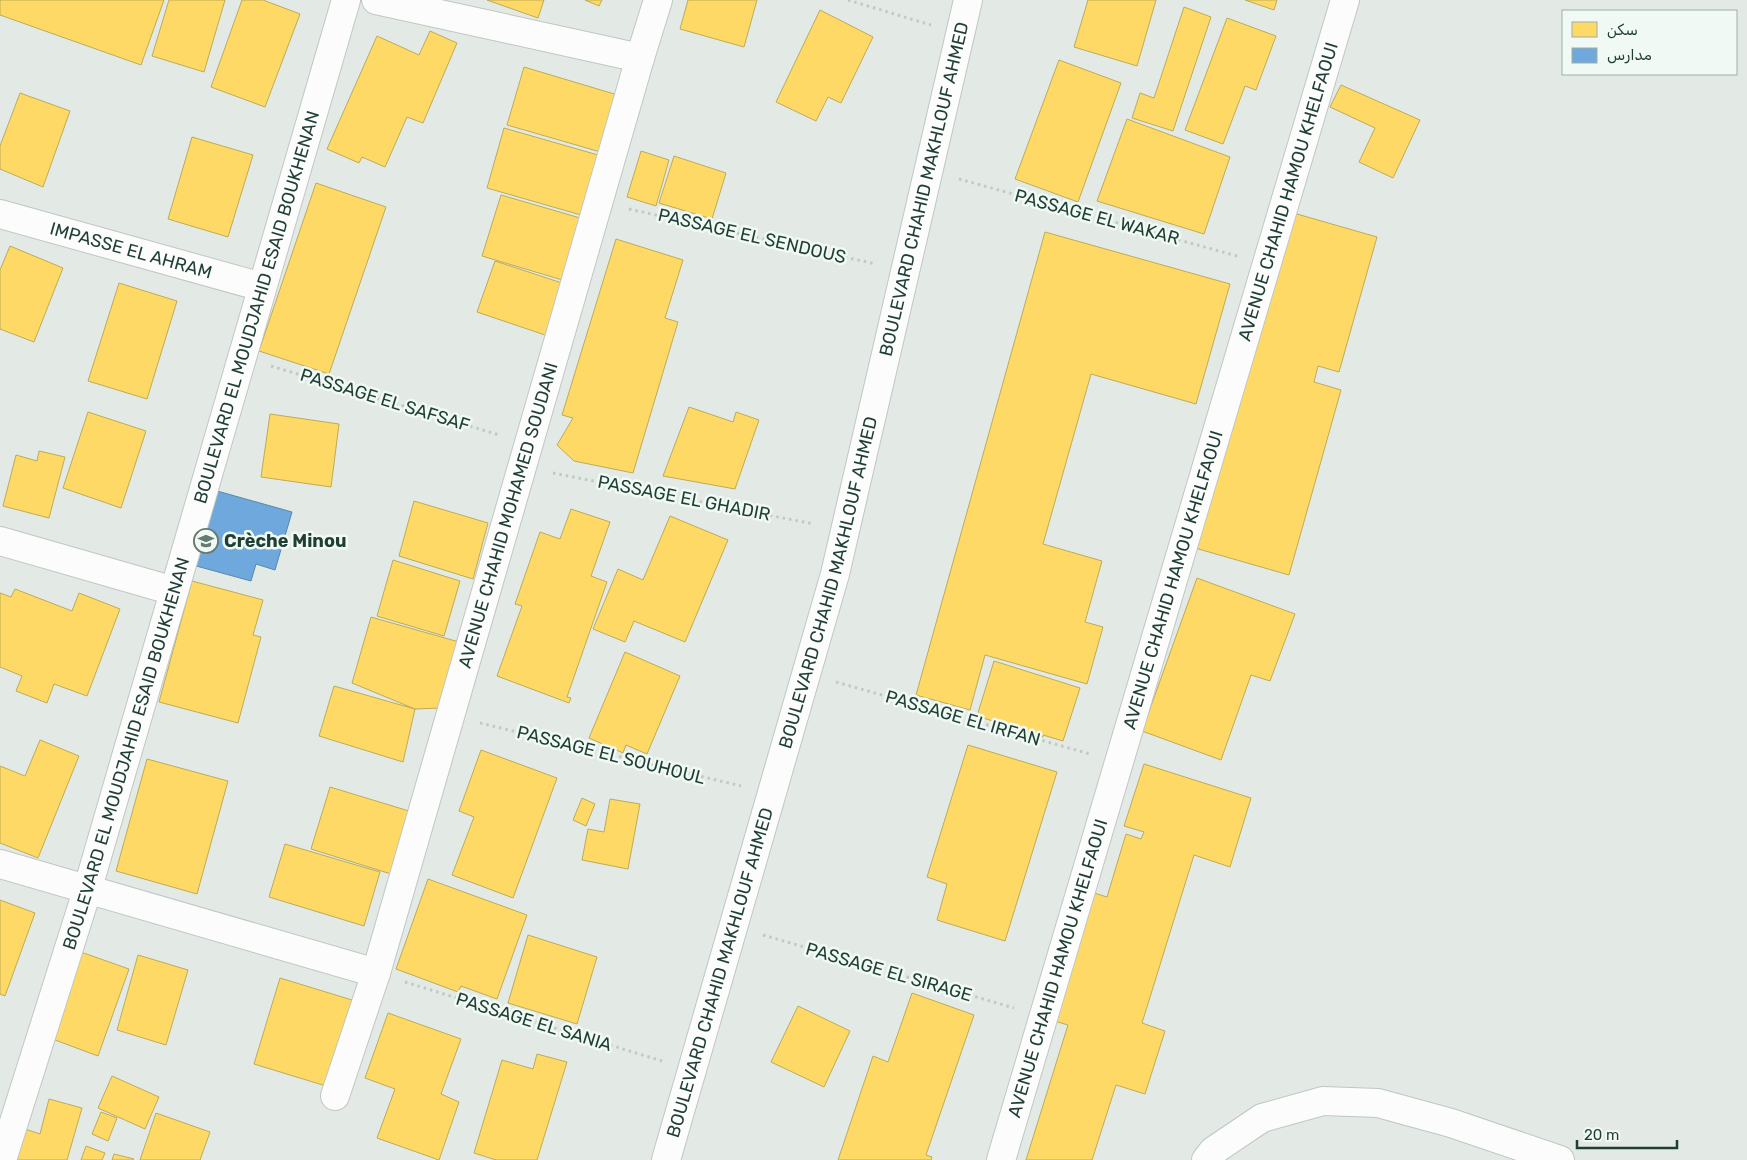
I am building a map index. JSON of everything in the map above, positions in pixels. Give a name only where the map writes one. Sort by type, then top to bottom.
[{"type":"street","name":"BOULEVARD EL MOUDJAHID ESAID BOUKHENAN","points":[[2,1160],[87,891],[346,0]]},
{"type":"street","points":[[376,0],[640,58]]},
{"type":"street","name":"AVENUE CHAHID MOHAMED SOUDANI","points":[[335,1096],[376,974],[658,0]]},
{"type":"street","name":"BOULEVARD CHAHID MAKHLOUF AHMED","points":[[666,1160],[806,674],[845,530],[968,0]]},
{"type":"street","name":"AVENUE CHAHID HAMOU KHELFAOUI","points":[[1001,1160],[1345,0]]},
{"type":"street","name":"IMPASSE EL AHRAM","points":[[0,214],[262,286]]},
{"type":"street","points":[[0,541],[174,591]]},
{"type":"street","points":[[0,864],[376,974]]},
{"type":"street","points":[[1206,1160],[1213,1151],[1262,1118],[1323,1101],[1378,1103],[1451,1123],[1560,1160]]},
{"type":"path","points":[[848,0],[960,33]]},
{"type":"path","name":"PASSAGE EL WAKAR","points":[[928,170],[1267,264]]},
{"type":"path","name":"PASSAGE EL SENDOUS","points":[[599,202],[905,271]]},
{"type":"path","name":"PASSAGE EL SAFSAF","points":[[242,357],[526,455]]},
{"type":"path","name":"PASSAGE EL GHADIR","points":[[526,455],[845,530]]},
{"type":"path","name":"PASSAGE EL IRFAN","points":[[806,674],[1119,762]]},
{"type":"path","name":"PASSAGE EL SOUHOUL","points":[[450,716],[772,793]]},
{"type":"path","name":"PASSAGE EL SIRAGE","points":[[733,927],[1044,1016]]},
{"type":"path","name":"PASSAGE EL SANIA","points":[[376,974],[692,1070]]},
{"type":"building: سكن","points":[[0,0],[164,0],[141,65],[0,15]]},
{"type":"building: سكن","points":[[169,0],[225,0],[204,72],[152,56]]},
{"type":"building: سكن","points":[[242,0],[263,0],[300,14],[265,107],[211,87]]},
{"type":"building: سكن","points":[[487,0],[544,0],[538,18]]},
{"type":"building: سكن","points":[[585,0],[602,0],[599,6]]},
{"type":"building: سكن","points":[[688,0],[757,0],[744,47],[680,29]]},
{"type":"building: سكن","points":[[1088,0],[1156,0],[1137,66],[1074,47]]},
{"type":"building: سكن","points":[[1245,0],[1277,0],[1274,10]]},
{"type":"building: سكن","points":[[1184,7],[1211,17],[1173,131],[1132,118],[1140,93],[1154,98]]},
{"type":"building: سكن","points":[[820,10],[873,37],[841,103],[828,97],[816,121],[776,102]]},
{"type":"building: سكن","points":[[1227,18],[1276,36],[1256,90],[1245,86],[1223,144],[1185,130]]},
{"type":"building: سكن","points":[[430,31],[457,43],[423,123],[407,117],[385,167],[362,157],[359,163],[327,149],[377,36],[419,55]]},
{"type":"building: سكن","points":[[1059,60],[1121,83],[1078,202],[1015,179]]},
{"type":"building: سكن","points":[[524,67],[621,96],[604,153],[507,125]]},
{"type":"building: سكن","points":[[1341,85],[1420,120],[1393,178],[1359,162],[1375,128],[1330,107]]},
{"type":"building: سكن","points":[[20,93],[70,111],[43,187],[0,169],[0,146]]},
{"type":"building: سكن","points":[[1127,119],[1230,157],[1204,234],[1097,201]]},
{"type":"building: سكن","points":[[504,128],[605,157],[588,217],[487,188]]},
{"type":"building: سكن","points":[[192,137],[253,155],[228,237],[168,219]]},
{"type":"building: سكن","points":[[641,151],[669,160],[656,206],[627,197]]},
{"type":"building: سكن","points":[[674,156],[726,173],[712,219],[659,203]]},
{"type":"building: سكن","points":[[316,183],[386,207],[329,374],[259,351]]},
{"type":"building: سكن","points":[[501,195],[587,220],[569,282],[482,256]]},
{"type":"building: سكن","points":[[1290,212],[1377,237],[1339,372],[1318,366],[1314,382],[1341,390],[1289,575],[1195,548]]},
{"type":"building: سكن","points":[[1045,232],[1230,284],[1196,404],[1091,374],[1043,544],[1102,561],[1085,622],[1103,627],[1087,684],[985,655],[970,710],[916,695]]},
{"type":"building: سكن","points":[[616,239],[683,260],[665,318],[678,322],[633,473],[574,461],[557,445],[573,418],[562,415]]},
{"type":"building: سكن","points":[[10,246],[63,268],[34,342],[0,329],[0,270]]},
{"type":"building: سكن","points":[[495,261],[565,284],[548,336],[477,312]]},
{"type":"building: سكن","points":[[119,283],[177,301],[147,399],[88,381]]},
{"type":"building: سكن","points":[[689,407],[733,422],[736,412],[759,420],[735,489],[663,476]]},
{"type":"building: سكن","points":[[88,412],[146,431],[121,508],[63,488]]},
{"type":"building: سكن","points":[[270,414],[339,424],[331,487],[261,477]]},
{"type":"building: سكن","points":[[39,451],[65,457],[49,518],[3,506],[16,455],[37,461]]},
{"type":"building: سكن","points":[[414,501],[488,523],[473,579],[399,556]]},
{"type":"building: سكن","points":[[571,509],[610,522],[591,576],[607,582],[567,697],[571,698],[569,703],[497,676],[522,606],[515,604],[540,532],[560,539]]},
{"type":"building: سكن","points":[[670,516],[728,540],[685,642],[634,621],[625,642],[593,629],[618,569],[643,580]]},
{"type":"building: سكن","points":[[393,560],[460,581],[444,636],[377,616]]},
{"type":"building: سكن","points":[[1197,578],[1295,614],[1270,681],[1251,675],[1221,760],[1142,731]]},
{"type":"building: سكن","points":[[192,581],[263,600],[253,635],[261,637],[238,723],[159,702]]},
{"type":"building: سكن","points":[[15,589],[72,611],[79,593],[120,609],[87,696],[54,684],[47,703],[16,691],[22,676],[0,667],[0,593],[11,597]]},
{"type":"building: سكن","points":[[371,617],[459,642],[440,708],[415,709],[352,683]]},
{"type":"building: سكن","points":[[625,652],[680,676],[647,754],[626,745],[623,753],[589,738]]},
{"type":"building: سكن","points":[[994,661],[1080,688],[1063,741],[1043,735],[1043,737],[977,716]]},
{"type":"building: سكن","points":[[334,686],[415,709],[403,762],[319,736]]},
{"type":"building: سكن","points":[[40,740],[79,756],[38,858],[0,843],[0,766],[25,776]]},
{"type":"building: سكن","points":[[968,745],[1057,772],[1005,941],[937,920],[947,884],[927,877]]},
{"type":"building: سكن","points":[[481,750],[557,778],[513,898],[452,875],[474,817],[459,811]]},
{"type":"building: سكن","points":[[147,759],[228,781],[197,894],[116,871]]},
{"type":"building: سكن","points":[[1144,764],[1251,798],[1230,867],[1194,855],[1142,1023],[1165,1031],[1145,1094],[1116,1085],[1092,1160],[1026,1160],[1068,1025],[1051,1020],[1091,892],[1107,897],[1126,834],[1141,839],[1144,832],[1124,826]]},
{"type":"building: سكن","points":[[330,787],[409,811],[391,874],[311,849]]},
{"type":"building: سكن","points":[[582,798],[595,804],[586,826],[573,820]]},
{"type":"building: سكن","points":[[610,799],[640,804],[628,869],[582,860],[588,829],[604,832]]},
{"type":"building: سكن","points":[[285,844],[380,872],[364,926],[269,897]]},
{"type":"building: سكن","points":[[428,879],[527,915],[497,999],[461,986],[458,992],[396,969]]},
{"type":"building: سكن","points":[[0,900],[35,913],[5,996],[0,994]]},
{"type":"building: سكن","points":[[528,935],[597,957],[577,1024],[508,1003]]},
{"type":"building: سكن","points":[[78,951],[129,969],[98,1056],[47,1037]]},
{"type":"building: سكن","points":[[138,955],[188,970],[166,1045],[117,1030]]},
{"type":"building: سكن","points":[[280,978],[352,1000],[326,1086],[254,1064]]},
{"type":"building: سكن","points":[[912,993],[974,1015],[926,1155],[932,1157],[931,1160],[838,1160],[873,1056],[888,1062]]},
{"type":"building: سكن","points":[[798,1006],[850,1031],[824,1087],[771,1062]]},
{"type":"building: سكن","points":[[388,1013],[461,1039],[441,1094],[459,1102],[439,1160],[377,1138],[395,1089],[365,1078]]},
{"type":"building: سكن","points":[[537,1054],[567,1062],[537,1160],[496,1160],[474,1153],[502,1060],[533,1069]]},
{"type":"building: سكن","points":[[112,1076],[159,1097],[145,1129],[98,1108]]},
{"type":"building: سكن","points":[[49,1099],[82,1108],[67,1160],[7,1160],[16,1126],[40,1134]]},
{"type":"building: سكن","points":[[101,1112],[117,1118],[108,1141],[92,1134]]},
{"type":"building: سكن","points":[[156,1113],[210,1132],[200,1160],[140,1160]]},
{"type":"building: سكن","points":[[86,1146],[105,1153],[102,1160],[81,1160]]},
{"type":"building: سكن","points":[[114,1154],[134,1159],[112,1160]]},
{"type":"building: مدارس","points":[[210,489],[292,512],[275,570],[256,564],[251,581],[189,564]]},
{"type":"place","name":"Crèche Minou","points":[[206,541]]}]
